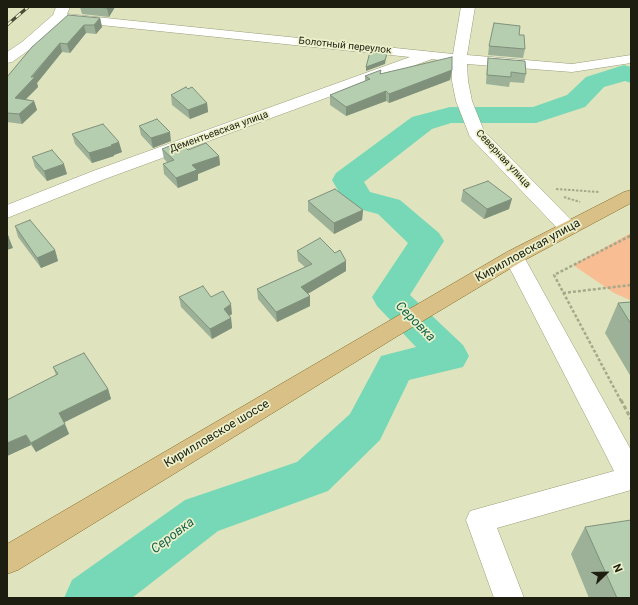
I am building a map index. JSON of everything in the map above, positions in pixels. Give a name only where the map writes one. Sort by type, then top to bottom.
[{"type":"main road","name":"Кирилловская улица","points":[[427,309],[514,257],[631,196]]},
{"type":"main road","name":"Кирилловское шоссе","points":[[7,560],[427,309]]},
{"type":"street","name":"Северная улица","points":[[468,7],[459,59],[460,81],[464,101],[476,133],[568,228]]},
{"type":"street","name":"Болотный переулок","points":[[61,12],[459,59],[572,68],[631,59]]},
{"type":"street","points":[[7,59],[27,45],[61,12]]},
{"type":"street","name":"Дементьевская улица","points":[[7,212],[99,175],[432,55]]},
{"type":"street","points":[[509,598],[480,520],[631,477],[514,257]]},
{"type":"path","points":[[529,188],[599,192]]},
{"type":"path","points":[[631,236],[554,274],[631,419]]},
{"type":"path","points":[[563,293],[631,285]]},
{"type":"shaded area","points":[[631,233],[630,300],[614,293],[573,265]]},
{"type":"building","points":[[68,15],[100,18],[94,25],[84,25],[67,44],[60,43],[31,77],[35,77],[15,98],[34,101],[19,114],[7,113],[7,77],[32,47]]},
{"type":"building","points":[[494,23],[520,26],[519,35],[524,35],[525,49],[489,46]]},
{"type":"building","points":[[370,52],[387,54],[385,60],[366,67]]},
{"type":"building","points":[[452,57],[452,70],[389,94],[386,91],[346,107],[330,95],[370,79],[365,76],[381,70],[380,74]]},
{"type":"building","points":[[488,58],[525,61],[526,74],[511,72],[511,77],[487,75]]},
{"type":"building","points":[[186,87],[188,89],[192,87],[207,103],[188,110],[171,95]]},
{"type":"building","points":[[157,119],[170,132],[151,138],[139,126]]},
{"type":"building","points":[[103,124],[119,142],[111,145],[112,146],[89,153],[72,134]]},
{"type":"building","points":[[180,142],[188,150],[206,143],[219,156],[192,165],[197,170],[176,178],[163,164],[174,160],[162,149]]},
{"type":"building","points":[[52,150],[64,164],[44,171],[32,157]]},
{"type":"building","points":[[488,181],[512,199],[487,209],[463,190]]},
{"type":"building","points":[[335,189],[363,210],[334,223],[308,201]]},
{"type":"building","points":[[30,220],[55,250],[37,258],[15,226]]},
{"type":"building","points":[[320,238],[335,253],[340,250],[346,261],[301,287],[310,296],[276,312],[257,289],[312,264],[297,251]]},
{"type":"building","points":[[203,286],[211,297],[223,291],[231,304],[224,309],[231,318],[210,329],[179,297]]},
{"type":"building","points":[[631,302],[631,324],[618,303]]},
{"type":"building","points":[[84,353],[108,389],[59,413],[65,424],[31,443],[26,435],[7,443],[7,400],[58,374],[53,367]]},
{"type":"building","points":[[631,520],[631,598],[617,598],[585,527]]},
{"type":"waterway","name":"Серовка","points":[[90,598],[202,515],[312,477],[365,427],[395,367],[449,356],[390,297],[427,241],[389,207],[358,199],[347,180],[422,123],[450,115],[536,115],[576,101],[595,82],[624,73],[631,75]]},
{"type":"railway","points":[[7,25],[28,7]]}]
